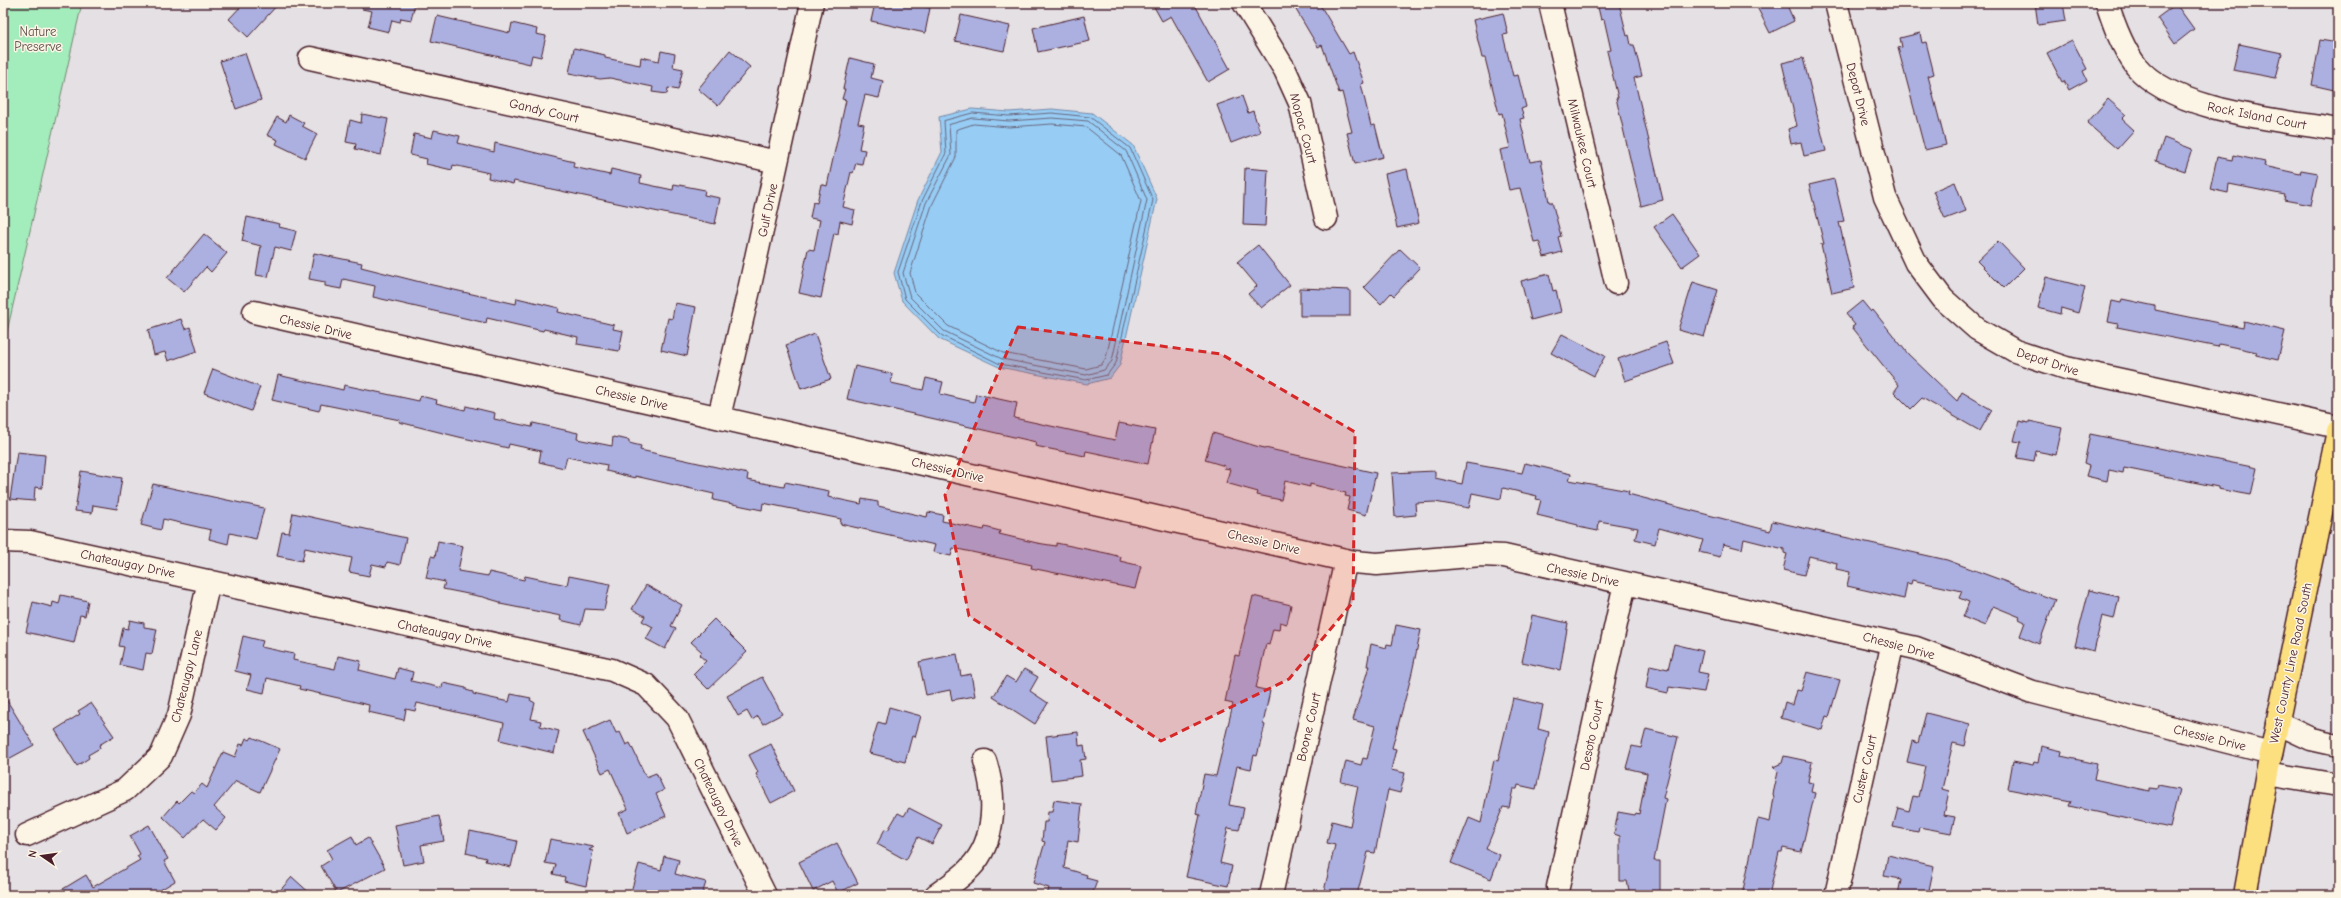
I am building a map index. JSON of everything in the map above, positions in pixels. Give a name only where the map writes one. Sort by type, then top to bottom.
[{"type":"main road","name":"West County Line Road South","points":[[2245,895],[2277,723],[2338,431]]},
{"type":"street","name":"Gulf Drive","points":[[719,416],[812,3]]},
{"type":"street","name":"Mopac Court","points":[[1244,3],[1285,70],[1300,104],[1326,218]]},
{"type":"street","name":"Milwaukee Court","points":[[1550,3],[1616,283]]},
{"type":"street","name":"Depot Drive","points":[[1836,3],[1885,197],[1916,263],[1943,299],[1977,329],[2015,351],[2066,368],[2338,428]]},
{"type":"street","name":"Rock Island Court","points":[[2107,3],[2122,45],[2137,67],[2158,85],[2206,107],[2338,130]]},
{"type":"street","name":"Gandy Court","points":[[310,58],[777,162]]},
{"type":"street","name":"Chessie Drive","points":[[254,312],[719,416],[1346,560],[1377,564],[1496,556],[1893,642],[1930,652],[2034,692],[2338,785]]},
{"type":"street","name":"Chateaugay Drive","points":[[3,541],[30,542],[612,670],[646,685],[677,718],[765,895]]},
{"type":"street","name":"Boone Court","points":[[1271,895],[1346,560]]},
{"type":"street","name":"Chateaugay Lane","points":[[27,835],[125,790],[161,756],[179,715],[209,581]]},
{"type":"street","name":"Desoto Court","points":[[1558,887],[1625,583]]},
{"type":"street","name":"Custer Court","points":[[1836,895],[1893,642]]},
{"type":"street","points":[[2277,723],[2311,739],[2338,744]]},
{"type":"street","points":[[936,895],[971,868],[985,845],[992,820],[992,782],[985,761]]},
{"type":"highlighted area","points":[[1018,327],[1221,354],[1355,432],[1353,602],[1289,679],[1161,741],[969,616],[945,495]]},
{"type":"green space","name":"Nature Preserve","points":[[3,3],[82,3],[3,349]]},
{"type":"water","points":[[972,109],[1009,112],[1052,109],[1092,113],[1133,145],[1157,199],[1120,365],[1110,378],[1087,384],[999,367],[939,339],[902,301],[894,273],[918,200],[942,152],[939,117]]},
{"type":"building","points":[[244,3],[279,3],[248,37],[229,19]]},
{"type":"building","points":[[363,3],[415,3],[411,20],[401,18],[400,22],[392,20],[389,32],[368,27],[372,11],[362,9]]},
{"type":"building","points":[[875,3],[909,3],[930,8],[925,33],[871,21]]},
{"type":"building","points":[[1152,3],[1194,3],[1230,69],[1208,82],[1171,16],[1162,21]]},
{"type":"building","points":[[1292,3],[1319,3],[1349,54],[1353,52],[1364,83],[1361,84],[1371,126],[1375,125],[1383,157],[1355,164],[1347,133],[1352,132],[1342,92],[1339,93],[1322,45],[1318,47]]},
{"type":"building","points":[[1597,3],[1619,3],[1627,36],[1629,35],[1631,45],[1634,45],[1642,76],[1634,78],[1663,200],[1641,206],[1616,98],[1618,98],[1607,51],[1611,50],[1604,19],[1601,20]]},
{"type":"building","points":[[1755,3],[1786,3],[1794,21],[1770,33]]},
{"type":"building","points":[[2035,3],[2063,3],[2066,21],[2038,25]]},
{"type":"building","points":[[2176,4],[2194,29],[2175,44],[2157,18]]},
{"type":"building","points":[[1503,13],[1508,34],[1503,35],[1513,76],[1518,75],[1526,107],[1521,109],[1524,118],[1520,119],[1530,162],[1541,160],[1549,202],[1552,202],[1561,236],[1558,237],[1562,252],[1544,257],[1539,241],[1534,242],[1520,188],[1509,190],[1500,150],[1510,148],[1502,113],[1499,114],[1485,58],[1482,58],[1473,20]]},
{"type":"building","points":[[961,15],[1010,26],[1004,51],[955,41]]},
{"type":"building","points":[[437,16],[510,33],[512,23],[537,29],[536,34],[546,36],[541,57],[532,55],[530,64],[431,41]]},
{"type":"building","points":[[1084,16],[1090,41],[1038,52],[1033,28]]},
{"type":"building","points":[[1920,33],[1922,43],[1926,42],[1934,74],[1928,76],[1946,145],[1925,150],[1898,48],[1902,47],[1900,38]]},
{"type":"building","points":[[2072,40],[2087,69],[2083,71],[2087,80],[2069,90],[2064,81],[2062,82],[2047,53]]},
{"type":"building","points":[[2320,40],[2338,43],[2338,71],[2334,90],[2312,85]]},
{"type":"building","points":[[2239,44],[2282,53],[2276,78],[2233,70]]},
{"type":"building","points":[[574,48],[605,55],[605,58],[640,65],[641,57],[659,61],[661,51],[675,54],[673,67],[683,69],[678,90],[668,88],[667,94],[652,92],[653,87],[610,78],[600,79],[569,73]]},
{"type":"building","points":[[730,50],[750,67],[718,106],[698,89]]},
{"type":"building","points":[[245,53],[261,100],[236,109],[220,61]]},
{"type":"building","points":[[850,58],[874,64],[871,78],[883,81],[879,98],[865,95],[858,123],[864,124],[859,149],[865,150],[862,164],[856,163],[853,173],[851,172],[843,207],[855,210],[852,224],[840,221],[838,234],[834,233],[821,298],[799,293],[808,249],[814,250],[820,220],[810,218],[813,202],[817,203],[821,184],[827,186],[846,100],[842,99]]},
{"type":"building","points":[[1803,58],[1826,151],[1804,156],[1801,142],[1791,144],[1788,129],[1797,126],[1782,63]]},
{"type":"building","points":[[1242,96],[1248,113],[1253,111],[1260,132],[1231,143],[1217,105]]},
{"type":"building","points":[[2108,99],[2126,115],[2122,119],[2134,130],[2117,149],[2087,123]]},
{"type":"building","points":[[362,114],[388,119],[381,155],[355,149],[356,144],[346,142],[350,120],[361,123]]},
{"type":"building","points":[[289,115],[304,123],[302,126],[317,134],[305,158],[276,144],[278,140],[267,135],[277,117],[286,122]]},
{"type":"building","points":[[434,130],[460,136],[458,143],[494,152],[495,143],[574,162],[573,167],[610,175],[611,169],[641,176],[640,183],[673,190],[674,184],[705,190],[704,195],[720,198],[715,224],[514,181],[513,184],[488,178],[489,173],[453,165],[452,170],[426,164],[427,159],[410,155],[414,134],[432,138]]},
{"type":"building","points":[[2164,138],[2192,149],[2185,171],[2156,161]]},
{"type":"building","points":[[2233,155],[2265,162],[2264,166],[2300,174],[2301,170],[2318,173],[2311,205],[2284,200],[2285,195],[2229,184],[2228,193],[2210,189],[2217,157],[2232,160]]},
{"type":"building","points":[[1245,168],[1268,170],[1265,226],[1243,225]]},
{"type":"building","points":[[1407,169],[1419,223],[1397,228],[1385,174]]},
{"type":"building","points":[[1834,179],[1844,221],[1839,222],[1854,288],[1832,293],[1821,244],[1824,244],[1809,185]]},
{"type":"building","points":[[1955,182],[1966,211],[1945,219],[1933,191]]},
{"type":"building","points":[[1672,214],[1700,254],[1682,267],[1654,227]]},
{"type":"building","points":[[247,217],[280,224],[279,227],[296,231],[291,251],[275,247],[268,277],[256,275],[261,246],[242,241]]},
{"type":"building","points":[[204,234],[227,253],[211,272],[206,267],[184,292],[167,278]]},
{"type":"building","points":[[1998,241],[2024,268],[2004,288],[1977,261]]},
{"type":"building","points":[[1258,245],[1290,285],[1261,308],[1248,294],[1257,286],[1237,262]]},
{"type":"building","points":[[1400,249],[1420,268],[1394,296],[1391,293],[1381,304],[1364,287]]},
{"type":"building","points":[[314,253],[362,263],[361,267],[428,284],[516,304],[517,298],[559,308],[558,312],[614,325],[613,329],[623,331],[619,351],[577,344],[578,337],[544,329],[543,331],[487,318],[486,323],[373,297],[375,286],[343,279],[341,289],[325,286],[325,282],[309,279]]},
{"type":"building","points":[[1549,274],[1553,291],[1556,290],[1561,312],[1531,320],[1521,281]]},
{"type":"building","points":[[2046,277],[2085,287],[2078,313],[2061,308],[2060,314],[2038,308]]},
{"type":"building","points":[[1693,282],[1718,290],[1704,337],[1678,330]]},
{"type":"building","points":[[1300,288],[1350,290],[1350,316],[1300,316]]},
{"type":"building","points":[[2122,299],[2155,306],[2155,310],[2243,328],[2244,321],[2285,331],[2278,360],[2256,355],[2257,352],[2219,344],[2218,347],[2117,327],[2118,324],[2108,322],[2112,301],[2121,303]]},
{"type":"building","points":[[1862,301],[1871,312],[1873,310],[1908,354],[1957,401],[1962,392],[1992,410],[1980,431],[1922,398],[1911,409],[1894,392],[1899,385],[1852,327],[1855,325],[1846,314]]},
{"type":"building","points":[[675,303],[696,307],[687,356],[661,350],[668,318],[672,319]]},
{"type":"building","points":[[181,319],[185,329],[190,327],[197,351],[168,361],[165,352],[154,355],[148,330]]},
{"type":"building","points":[[815,334],[831,379],[801,389],[786,345]]},
{"type":"building","points":[[1562,334],[1605,356],[1594,376],[1551,353]]},
{"type":"building","points":[[1666,342],[1674,364],[1625,381],[1618,359]]},
{"type":"building","points":[[855,366],[892,374],[891,383],[923,390],[926,378],[943,382],[940,394],[974,402],[976,394],[1017,403],[1014,418],[1115,440],[1119,423],[1155,430],[1148,464],[1086,451],[1085,456],[1035,446],[1036,442],[847,399]]},
{"type":"building","points":[[213,369],[260,387],[251,411],[204,393]]},
{"type":"building","points":[[278,375],[343,390],[344,385],[419,401],[420,396],[437,400],[436,403],[465,410],[466,406],[495,413],[494,419],[532,427],[533,423],[578,433],[577,439],[612,446],[613,437],[629,440],[629,443],[641,446],[640,450],[748,474],[747,480],[784,487],[785,482],[829,491],[828,497],[861,504],[862,499],[878,502],[878,506],[927,517],[928,512],[943,515],[942,521],[984,530],[985,527],[1000,531],[999,534],[1037,543],[1056,546],[1056,543],[1106,553],[1121,557],[1120,561],[1141,566],[1135,589],[1031,568],[1032,565],[953,548],[951,556],[933,552],[935,545],[840,524],[841,519],[763,503],[762,510],[713,500],[714,494],[606,471],[607,465],[567,457],[564,468],[539,462],[541,451],[509,444],[508,448],[399,422],[400,420],[321,404],[319,411],[272,400]]},
{"type":"building","points":[[2019,421],[2029,423],[2029,421],[2062,428],[2056,455],[2036,451],[2034,461],[2017,458],[2021,442],[2014,441]]},
{"type":"building","points":[[1213,433],[1256,446],[1376,473],[1366,515],[1347,510],[1350,497],[1345,496],[1346,493],[1310,484],[1310,487],[1285,481],[1281,500],[1257,495],[1258,492],[1226,483],[1230,469],[1205,460]]},
{"type":"building","points":[[2090,434],[2257,468],[2251,495],[2124,468],[2123,473],[2109,470],[2107,481],[2086,476],[2089,466],[2084,464]]},
{"type":"building","points":[[17,452],[45,455],[42,488],[35,487],[34,501],[10,499]]},
{"type":"building","points":[[1466,463],[1522,473],[1525,463],[1571,474],[1569,480],[1629,491],[1628,494],[1770,531],[1772,521],[1947,560],[2055,600],[2039,644],[2020,636],[2025,622],[2019,619],[2020,617],[1993,606],[1985,626],[1963,617],[1969,602],[1959,598],[1962,591],[1912,580],[1911,584],[1907,583],[1904,599],[1847,586],[1850,572],[1836,569],[1837,563],[1809,556],[1804,575],[1783,570],[1787,554],[1784,553],[1784,549],[1744,539],[1742,549],[1723,544],[1720,557],[1699,552],[1703,540],[1659,528],[1655,544],[1635,539],[1638,528],[1599,521],[1598,531],[1578,527],[1578,525],[1537,515],[1541,500],[1536,499],[1537,496],[1503,488],[1501,499],[1472,493],[1469,508],[1435,502],[1415,503],[1416,515],[1395,517],[1392,473],[1435,471],[1435,478],[1462,484]]},
{"type":"building","points":[[81,471],[122,478],[117,509],[93,505],[92,513],[75,511]]},
{"type":"building","points":[[153,484],[264,508],[256,539],[230,533],[228,544],[209,539],[211,530],[163,519],[161,530],[141,525]]},
{"type":"building","points":[[293,513],[406,538],[400,565],[387,562],[386,567],[372,564],[369,576],[349,572],[352,558],[305,548],[302,561],[277,556],[282,532],[289,533]]},
{"type":"building","points":[[438,541],[463,546],[458,571],[488,576],[489,572],[524,580],[525,576],[567,585],[569,576],[610,584],[604,610],[585,609],[581,625],[560,620],[561,616],[500,604],[500,602],[483,597],[443,589],[445,582],[426,578],[431,556],[435,557]]},
{"type":"building","points":[[646,585],[682,605],[671,626],[676,628],[665,649],[646,639],[653,627],[642,621],[645,616],[632,609]]},
{"type":"building","points":[[2089,590],[2119,597],[2114,619],[2102,616],[2094,651],[2075,646]]},
{"type":"building","points":[[61,595],[88,601],[85,616],[80,615],[74,643],[26,632],[33,602],[52,607],[53,602],[59,604]]},
{"type":"building","points":[[1253,596],[1291,605],[1287,624],[1280,622],[1279,630],[1273,629],[1269,645],[1266,644],[1256,688],[1270,691],[1263,724],[1265,725],[1257,756],[1254,755],[1251,769],[1237,766],[1229,805],[1244,808],[1239,830],[1228,828],[1220,863],[1232,866],[1228,886],[1186,877],[1200,815],[1196,814],[1204,774],[1216,776],[1233,704],[1225,702],[1235,655],[1239,656]]},
{"type":"building","points":[[1532,615],[1568,623],[1560,670],[1522,662]]},
{"type":"building","points":[[714,619],[747,652],[708,689],[693,674],[706,661],[699,655],[702,652],[691,642]]},
{"type":"building","points":[[130,620],[144,623],[144,627],[157,629],[152,654],[146,653],[143,670],[120,665],[124,647],[119,646],[123,628],[128,629]]},
{"type":"building","points":[[1396,625],[1421,630],[1411,677],[1392,748],[1396,749],[1391,770],[1405,773],[1400,793],[1388,790],[1375,853],[1368,852],[1357,895],[1323,895],[1335,845],[1327,843],[1332,821],[1350,826],[1358,786],[1341,782],[1346,761],[1361,765],[1363,758],[1367,759],[1375,726],[1353,720],[1369,666],[1367,666],[1371,644],[1386,648],[1387,644],[1392,645]]},
{"type":"building","points":[[243,636],[263,641],[261,647],[294,654],[293,660],[335,669],[338,656],[361,661],[359,670],[395,679],[398,668],[413,672],[411,681],[442,688],[443,683],[466,688],[466,690],[473,692],[473,694],[509,702],[511,694],[531,698],[530,700],[535,703],[531,719],[541,721],[540,726],[559,731],[554,753],[500,740],[504,723],[417,703],[415,711],[406,709],[404,720],[368,712],[369,705],[299,689],[300,686],[267,678],[264,693],[247,689],[251,675],[235,671]]},
{"type":"building","points":[[1674,644],[1703,651],[1698,672],[1708,674],[1704,692],[1669,687],[1668,693],[1646,688],[1650,665],[1668,669]]},
{"type":"building","points":[[957,654],[961,676],[971,674],[975,696],[952,700],[950,690],[926,695],[919,662]]},
{"type":"building","points":[[1024,669],[1038,677],[1030,691],[1048,703],[1035,724],[993,697],[1006,676],[1016,682]]},
{"type":"building","points":[[1807,672],[1840,680],[1829,717],[1826,716],[1822,730],[1781,718],[1785,702],[1793,705],[1797,690],[1801,691]]},
{"type":"building","points":[[762,677],[782,714],[763,724],[758,716],[752,720],[747,711],[738,716],[727,696]]},
{"type":"building","points":[[3,694],[34,745],[3,762]]},
{"type":"building","points":[[1513,698],[1543,705],[1538,729],[1549,732],[1536,789],[1518,785],[1517,789],[1513,789],[1509,808],[1503,807],[1486,849],[1500,855],[1491,879],[1451,863],[1469,818],[1481,823],[1494,760],[1498,761]]},
{"type":"building","points":[[91,703],[114,736],[99,745],[100,748],[88,755],[89,758],[77,766],[55,730],[80,714],[78,711]]},
{"type":"building","points":[[889,707],[921,716],[915,737],[912,736],[905,762],[869,753],[878,722],[885,724]]},
{"type":"building","points":[[1926,713],[1970,724],[1965,746],[1953,743],[1942,789],[1949,791],[1944,815],[1955,817],[1951,833],[1919,827],[1918,832],[1893,827],[1898,808],[1909,811],[1913,796],[1918,797],[1925,766],[1907,762],[1912,741],[1918,743]]},
{"type":"building","points":[[610,720],[616,733],[620,732],[626,745],[630,743],[646,777],[656,773],[664,790],[656,794],[666,816],[627,833],[619,813],[628,809],[610,769],[602,773],[583,732]]},
{"type":"building","points":[[1646,729],[1678,737],[1663,798],[1666,799],[1654,861],[1660,861],[1660,895],[1630,895],[1627,881],[1620,881],[1620,836],[1614,834],[1618,812],[1635,815],[1636,813],[1639,814],[1647,773],[1626,768],[1632,746],[1641,748]]},
{"type":"building","points":[[1078,732],[1079,746],[1084,745],[1086,759],[1080,760],[1082,776],[1051,780],[1046,736]]},
{"type":"building","points":[[252,737],[280,749],[260,792],[236,781],[214,807],[226,818],[216,830],[203,819],[185,838],[163,817],[177,801],[179,803],[191,791],[194,793],[202,784],[207,788],[223,752],[235,757],[240,744],[243,745],[246,738],[250,740]]},
{"type":"building","points":[[771,744],[794,791],[771,803],[756,774],[758,772],[749,755]]},
{"type":"building","points":[[2041,746],[2062,751],[2061,756],[2097,764],[2094,779],[2149,791],[2149,788],[2157,789],[2158,785],[2179,789],[2170,828],[2069,806],[2071,801],[2008,789],[2013,761],[2033,765],[2034,762],[2038,763]]},
{"type":"building","points":[[1784,756],[1812,762],[1808,782],[1813,783],[1811,792],[1815,793],[1801,852],[1783,848],[1782,852],[1779,852],[1769,895],[1742,895],[1758,819],[1770,822],[1774,797],[1773,794],[1778,772],[1773,767],[1782,763]]},
{"type":"building","points":[[1054,800],[1082,804],[1078,842],[1068,840],[1064,868],[1087,875],[1086,878],[1097,881],[1092,895],[1047,895],[1049,888],[1033,883],[1045,842],[1042,841],[1044,822],[1047,822],[1048,812],[1052,812]]},
{"type":"building","points":[[909,808],[942,825],[932,844],[918,837],[906,860],[877,844],[885,829],[888,830],[898,813],[904,816]]},
{"type":"building","points":[[439,816],[444,841],[421,845],[424,861],[403,865],[395,825]]},
{"type":"building","points":[[149,825],[168,859],[164,861],[175,881],[152,895],[53,895],[86,875],[93,887],[140,860],[137,856],[140,854],[130,836]]},
{"type":"building","points":[[470,831],[517,841],[511,867],[485,861],[486,858],[466,853]]},
{"type":"building","points":[[352,836],[356,845],[368,838],[385,868],[337,893],[321,866],[332,859],[327,850]]},
{"type":"building","points":[[550,839],[594,847],[589,850],[593,851],[586,886],[564,881],[565,877],[553,874],[556,865],[545,863]]},
{"type":"building","points":[[837,843],[858,883],[838,893],[832,881],[813,891],[799,862]]},
{"type":"building","points":[[1888,855],[1934,866],[1928,895],[1898,895],[1901,879],[1884,876]]},
{"type":"building","points":[[664,856],[679,860],[675,874],[706,882],[702,895],[630,895],[639,864],[661,870]]},
{"type":"building","points":[[292,877],[312,895],[276,895]]}]
